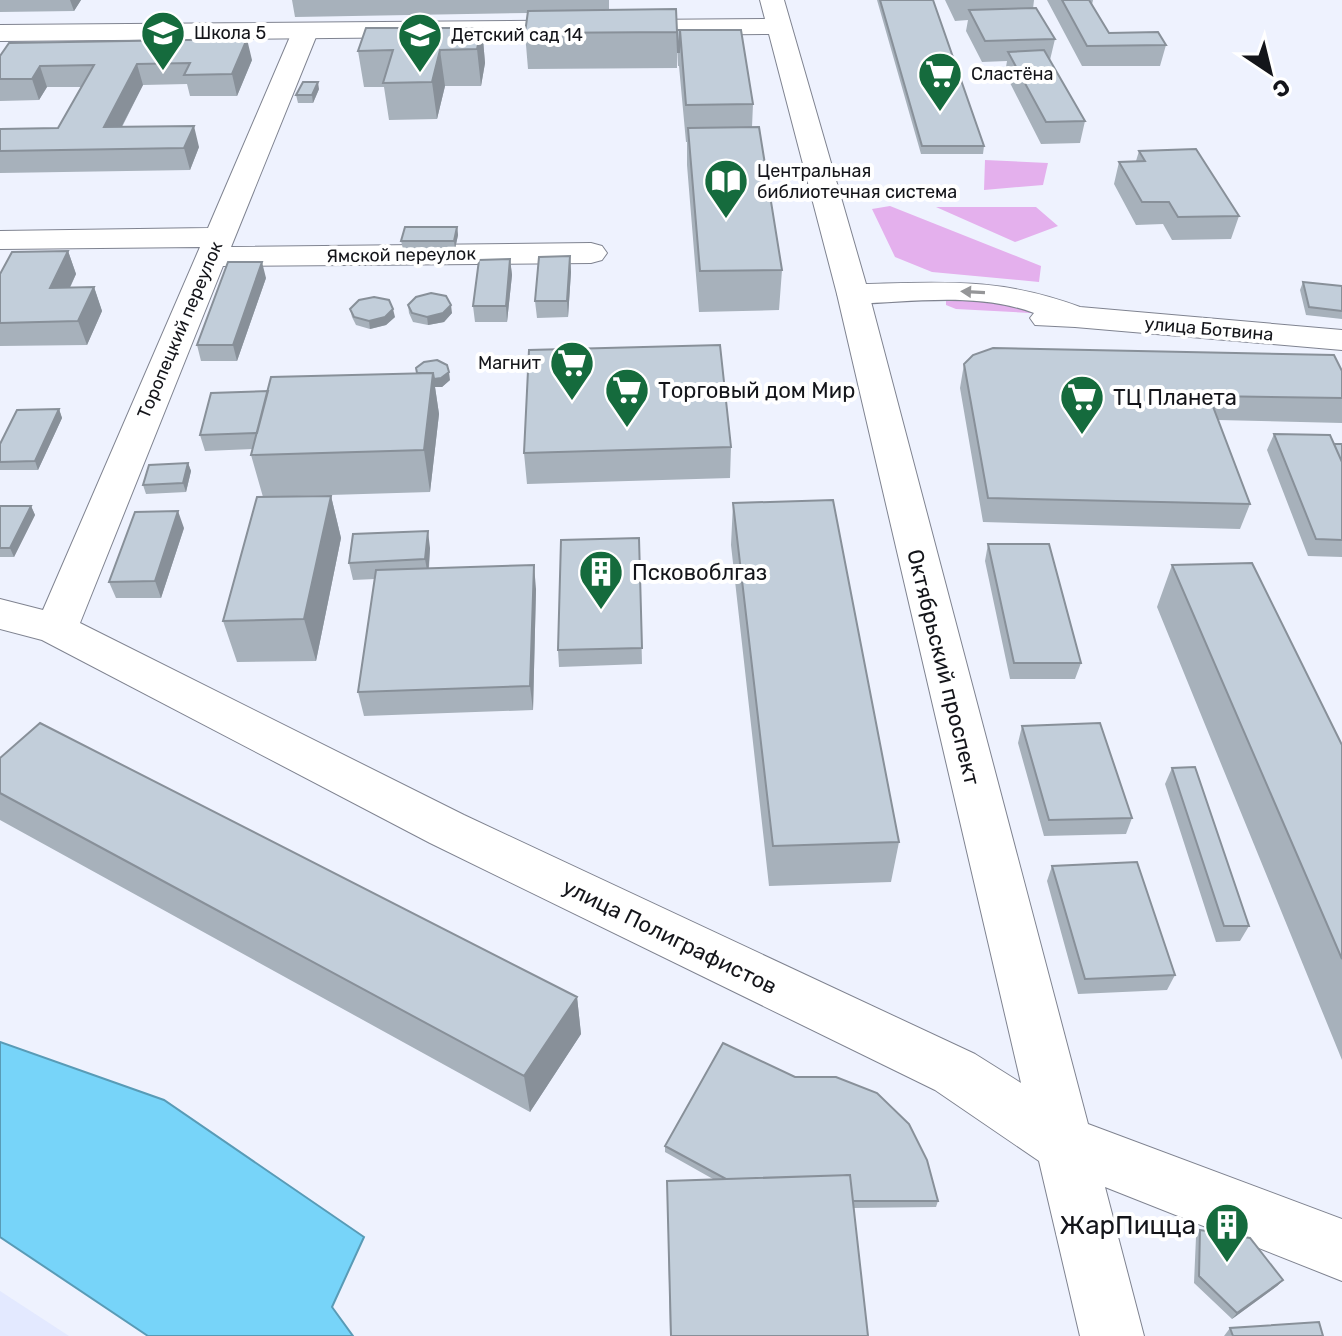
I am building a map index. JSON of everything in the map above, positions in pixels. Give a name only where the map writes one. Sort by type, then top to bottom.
[{"type":"street","points":[[0,33],[305,32],[775,13]]},
{"type":"street","name":"Октябрьский проспект","points":[[775,13],[856,309],[1112,1336]]},
{"type":"street","name":"Торопецкий переулок","points":[[56,629],[305,32]]},
{"type":"street","name":"Ямской переулок","points":[[0,240],[591,253]]},
{"type":"street","name":"улица Ботвина","points":[[856,309],[1075,317],[1342,340]]},
{"type":"street","name":"улица Полиграфистов","points":[[0,614],[56,629],[447,829],[955,1072],[1063,1143],[1342,1250]]},
{"type":"shaded area","points":[[985,160],[1048,163],[1043,185],[984,190]]},
{"type":"shaded area","points":[[890,206],[1041,266],[1039,282],[932,272],[895,257],[872,209]]},
{"type":"shaded area","points":[[936,207],[1036,207],[1058,226],[1015,242]]},
{"type":"shaded area","points":[[946,298],[1021,301],[1048,314],[956,309],[946,305]]},
{"type":"shaded area","points":[[0,1291],[69,1336],[0,1336]]},
{"type":"water","points":[[0,1042],[164,1100],[364,1237],[332,1307],[353,1336],[148,1336],[0,1237]]},
{"type":"building","points":[[880,0],[933,0],[984,146],[922,146]]},
{"type":"building","points":[[1062,0],[1089,0],[1109,33],[1158,32],[1166,45],[1087,46]]},
{"type":"building","points":[[1036,8],[1055,39],[985,41],[969,10]]},
{"type":"building","points":[[676,9],[677,32],[525,33],[528,11]]},
{"type":"building","points":[[366,28],[482,28],[477,49],[440,50],[432,82],[383,83],[393,50],[358,51]]},
{"type":"building","points":[[677,30],[680,30],[679,52],[678,52]]},
{"type":"building","points":[[680,30],[741,30],[753,104],[686,105]]},
{"type":"building","points":[[247,39],[232,74],[184,75],[190,63],[137,64],[104,127],[194,126],[184,148],[0,151],[0,129],[58,128],[94,65],[40,66],[32,79],[0,79],[0,56],[9,43]]},
{"type":"building","points":[[1044,50],[1085,121],[1046,122],[1008,52]]},
{"type":"building","points":[[303,82],[318,82],[312,95],[296,95]]},
{"type":"building","points":[[759,127],[782,270],[700,271],[688,128]]},
{"type":"building","points":[[1196,149],[1239,216],[1178,217],[1169,202],[1142,202],[1119,162],[1145,161],[1139,151]]},
{"type":"building","points":[[405,227],[457,227],[454,241],[401,241]]},
{"type":"building","points":[[68,251],[50,288],[94,287],[78,321],[0,323],[0,274],[12,252]]},
{"type":"building","points":[[570,256],[567,301],[535,301],[539,257]]},
{"type":"building","points":[[510,259],[506,306],[473,306],[479,260]]},
{"type":"building","points":[[228,262],[262,262],[233,345],[197,345]]},
{"type":"building","points":[[1303,282],[1342,286],[1342,311],[1309,307]]},
{"type":"building","points":[[431,293],[446,296],[451,305],[443,313],[427,317],[412,313],[408,305],[416,297]]},
{"type":"building","points":[[374,297],[389,300],[393,309],[385,317],[369,321],[354,317],[350,309],[359,300]]},
{"type":"building","name":"Торговый дом Мир","points":[[720,345],[731,447],[524,453],[529,350]]},
{"type":"building","points":[[993,348],[1334,355],[1342,371],[1342,398],[1209,396],[1250,504],[988,498],[964,364],[973,355]]},
{"type":"building","points":[[437,360],[447,365],[449,372],[441,378],[434,379],[433,373],[417,373],[416,368],[424,362]]},
{"type":"building","points":[[433,373],[424,450],[251,455],[271,377]]},
{"type":"building","points":[[268,391],[257,433],[200,435],[211,393]]},
{"type":"building","points":[[59,409],[35,461],[0,462],[0,444],[17,410]]},
{"type":"building","points":[[1274,434],[1330,435],[1342,462],[1342,540],[1316,539]]},
{"type":"building","points":[[1334,444],[1342,444],[1342,462]]},
{"type":"building","points":[[188,463],[183,483],[143,485],[149,465]]},
{"type":"building","points":[[331,496],[304,619],[223,621],[257,497]]},
{"type":"building","points":[[833,500],[899,842],[773,846],[733,503]]},
{"type":"building","points":[[0,506],[31,506],[10,548],[0,548]]},
{"type":"building","points":[[178,511],[155,581],[109,582],[135,512]]},
{"type":"building","points":[[428,531],[425,559],[349,563],[353,534]]},
{"type":"building","name":"Псковоблгаз","points":[[639,538],[642,648],[558,650],[561,540]]},
{"type":"building","points":[[988,544],[1049,544],[1081,663],[1014,663]]},
{"type":"building","points":[[1252,563],[1342,745],[1342,959],[1172,565]]},
{"type":"building","points":[[534,565],[530,686],[358,692],[376,570]]},
{"type":"building","points":[[40,723],[577,997],[524,1076],[0,793],[0,758]]},
{"type":"building","points":[[1100,723],[1132,818],[1049,820],[1022,726]]},
{"type":"building","points":[[1195,767],[1249,926],[1224,926],[1172,768]]},
{"type":"building","points":[[1137,862],[1175,975],[1085,979],[1052,866]]},
{"type":"building","points":[[723,1043],[795,1077],[836,1077],[877,1093],[909,1124],[927,1160],[938,1201],[853,1201],[850,1175],[726,1179],[665,1146]]},
{"type":"building","points":[[850,1175],[868,1336],[671,1336],[667,1181]]},
{"type":"building","name":"ЖарПицца","points":[[1200,1230],[1250,1238],[1283,1280],[1237,1313],[1199,1276]]},
{"type":"building","points":[[1319,1322],[1323,1336],[1233,1336],[1230,1328]]},
{"type":"place","name":"Школа 5","points":[[163,72]]},
{"type":"place","name":"Детский сад 14","points":[[420,74]]},
{"type":"place","name":"Сластёна","points":[[940,113]]},
{"type":"place","name":"Центральная библиотечная система","points":[[726,220]]},
{"type":"place","name":"Магнит","points":[[572,402]]},
{"type":"place","name":"Торговый дом Мир","points":[[627,429]]},
{"type":"place","name":"ТЦ Планета","points":[[1082,436]]},
{"type":"place","name":"Псковоблгаз","points":[[601,611]]},
{"type":"place","name":"ЖарПицца","points":[[1227,1264]]}]
